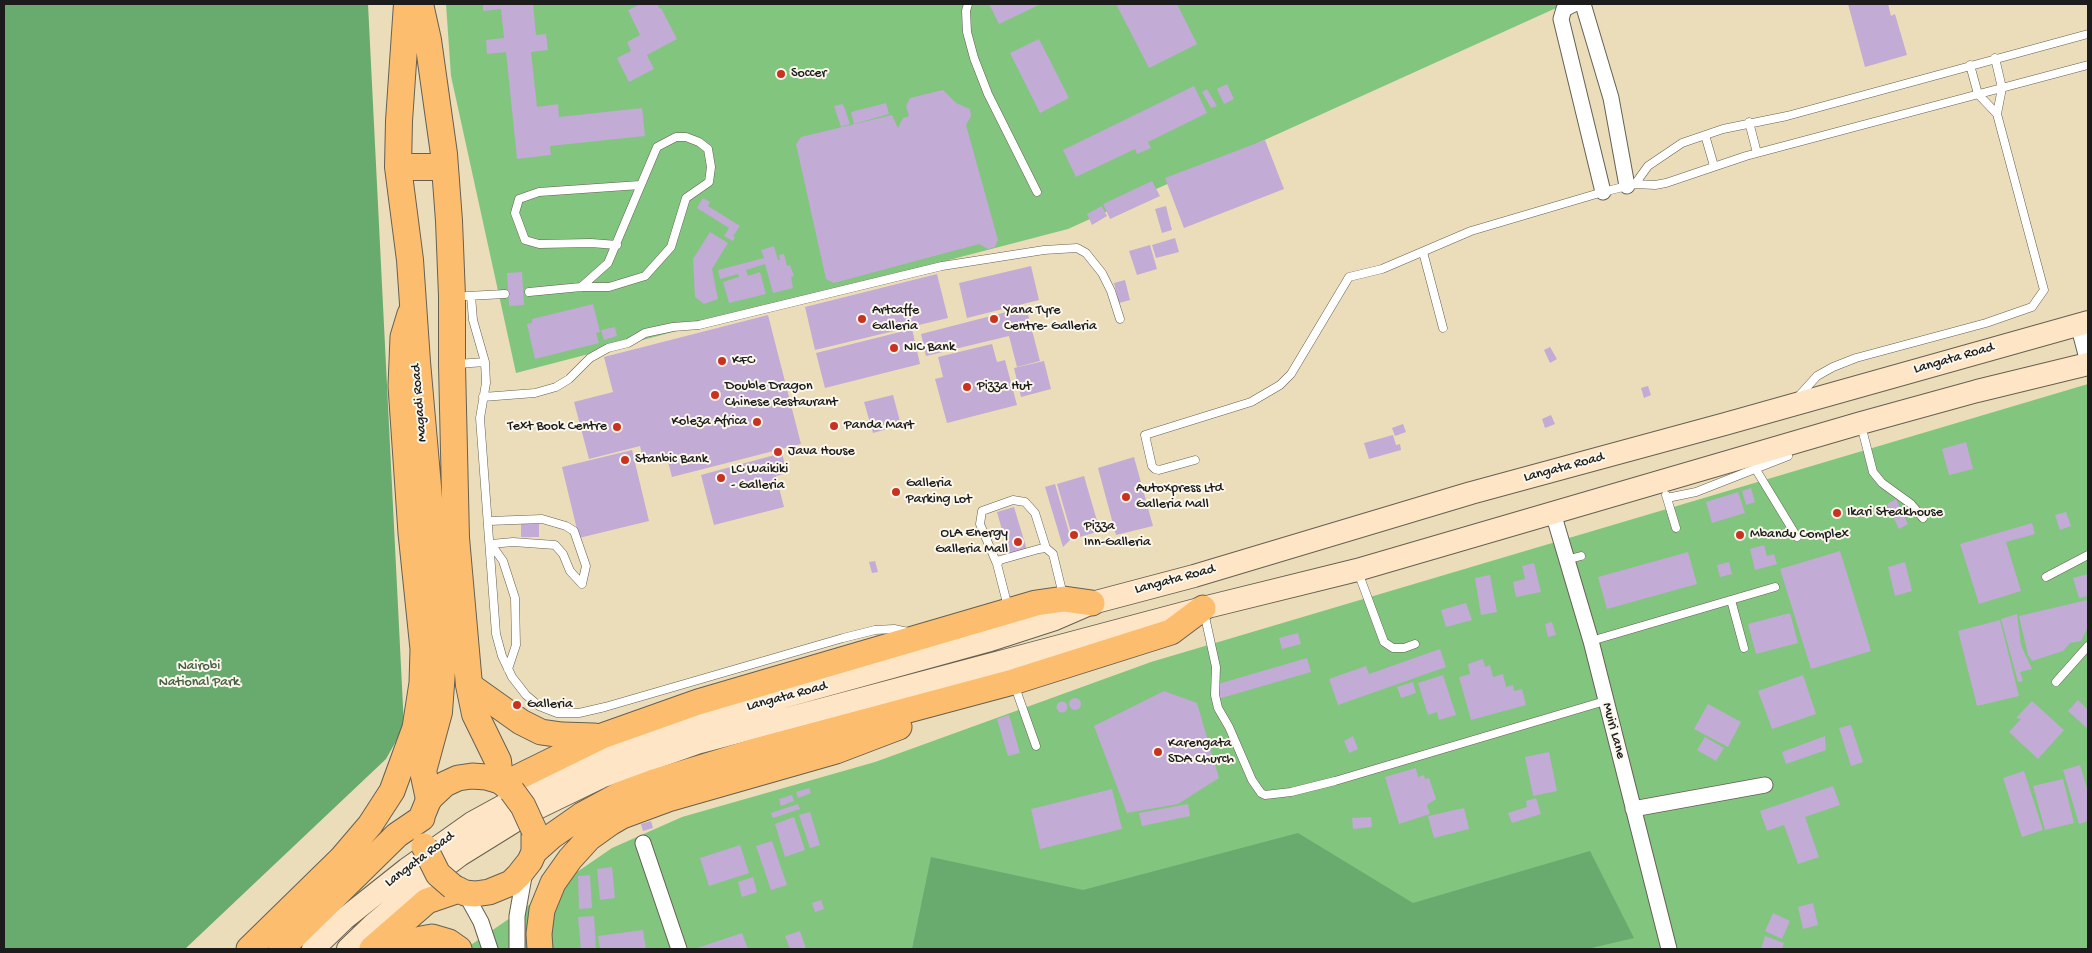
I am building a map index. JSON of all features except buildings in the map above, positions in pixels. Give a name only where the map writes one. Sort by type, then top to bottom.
[{"type":"highway","name":"Magadi Road","points":[[407,4],[399,121],[398,167],[410,260],[412,306],[443,657],[439,712],[423,771],[425,809]]},
{"type":"highway","points":[[420,4],[428,40],[462,296],[452,365],[456,538],[469,685],[475,714],[498,761],[505,785]]},
{"type":"highway","points":[[398,167],[445,167]]},
{"type":"main road","points":[[249,949],[341,859],[370,825],[392,791],[415,728],[422,683],[423,649],[411,533],[402,386],[403,337],[412,306]]},
{"type":"main road","name":"Langata Road","points":[[313,949],[344,919],[452,836],[498,807],[576,767],[627,746],[696,722],[987,642],[1055,619],[1092,603],[1194,576],[1471,493],[1790,406],[2083,323]]},
{"type":"main road","name":"Langata Road","points":[[348,949],[419,886],[460,855],[531,811],[602,777],[700,742],[1202,608],[1357,570],[1553,513],[1665,489],[1860,431],[1977,392],[2088,363]]},
{"type":"main road","points":[[505,785],[602,736],[698,702],[1036,603],[1064,599],[1092,603]]},
{"type":"main road","points":[[372,949],[427,901],[459,890],[489,892],[500,889],[510,883],[531,850],[582,815],[619,795],[654,782],[759,750],[1013,682],[1172,632],[1202,608]]},
{"type":"main road","points":[[540,949],[539,934],[542,910],[552,883],[570,858],[590,838],[622,816],[668,799],[836,751],[1013,682]]},
{"type":"main road","points":[[469,685],[521,722],[541,732],[562,735],[602,736]]},
{"type":"main road","points":[[281,949],[425,809],[445,784],[458,778],[486,777],[505,785],[523,806],[531,850]]},
{"type":"main road","points":[[425,809],[421,832],[424,846],[438,874],[459,890]]},
{"type":"main road","points":[[401,949],[421,939],[432,937],[449,942],[459,949]]},
{"type":"street","points":[[1574,4],[1564,9],[1562,19],[1603,192]]},
{"type":"street","points":[[1583,4],[1611,98],[1631,185]]},
{"type":"street","points":[[2083,323],[2088,363]]},
{"type":"street","name":"Muiri Lane","points":[[1553,513],[1591,642],[1669,949]]},
{"type":"street","points":[[1633,809],[1765,785]]},
{"type":"street","points":[[643,843],[679,949]]},
{"type":"street","points":[[517,949],[517,916],[531,850]]},
{"type":"street","points":[[459,890],[482,922],[490,949]]},
{"type":"lane","points":[[968,4],[966,11],[967,32],[974,58],[988,94],[1037,192]]},
{"type":"lane","points":[[1631,185],[1648,166],[1682,142],[1749,122],[1787,116],[2088,34]]},
{"type":"lane","points":[[1790,406],[1817,376],[1834,367],[1856,358],[1986,323],[2032,307],[2044,290],[1997,114],[2002,88],[1995,58]]},
{"type":"lane","points":[[1970,65],[1978,94],[1997,114]]},
{"type":"lane","points":[[1195,460],[1159,470],[1155,469],[1152,466],[1145,435],[1251,402],[1280,385],[1291,374],[1349,277],[1382,269],[1471,231],[1603,192],[1631,185],[1666,183],[1714,166],[2088,65]]},
{"type":"lane","points":[[1749,122],[1757,154]]},
{"type":"lane","points":[[1706,135],[1714,166]]},
{"type":"lane","points":[[529,292],[581,287],[609,287],[645,276],[671,246],[686,198],[709,182],[708,149],[700,142],[686,137],[676,137],[657,147],[608,263],[581,287]]},
{"type":"lane","points":[[617,245],[592,243],[539,244],[525,240],[515,213],[519,199],[539,192],[640,185]]},
{"type":"lane","points":[[483,397],[535,394],[556,387],[569,379],[590,358],[608,348],[628,343],[645,334],[673,327],[699,326],[942,266],[1044,250],[1077,248],[1086,253],[1102,273],[1111,291],[1120,319]]},
{"type":"lane","points":[[1423,252],[1443,328]]},
{"type":"lane","points":[[505,294],[462,296],[473,320],[485,362],[486,383],[480,418],[491,544],[496,634],[508,669],[526,695],[540,706],[558,713],[579,713],[875,630],[894,629],[908,632],[916,638]]},
{"type":"lane","points":[[452,365],[485,362]]},
{"type":"lane","points":[[1860,431],[1873,472],[1882,483],[1911,504],[1923,518]]},
{"type":"lane","points":[[1676,528],[1665,489],[1696,492],[1792,454]]},
{"type":"lane","points":[[1756,468],[1796,537]]},
{"type":"lane","points":[[1009,611],[997,564],[980,524],[982,511],[1013,500],[1024,502],[1035,513],[1046,548],[1053,554],[1064,599]]},
{"type":"lane","points":[[489,521],[542,519],[566,526],[574,532],[586,566],[582,584],[570,571],[563,554],[555,545],[514,542],[491,544]]},
{"type":"lane","points":[[491,544],[503,561],[515,598],[516,645],[508,669]]},
{"type":"lane","points":[[997,564],[1000,560],[1046,548]]},
{"type":"lane","points":[[1566,560],[1581,556]]},
{"type":"lane","points":[[2046,577],[2088,556]]},
{"type":"lane","points":[[1357,570],[1384,642],[1393,648],[1404,648],[1415,644]]},
{"type":"lane","points":[[1591,642],[1775,587]]},
{"type":"lane","points":[[1731,600],[1744,648]]},
{"type":"lane","points":[[1202,608],[1216,667],[1215,696],[1218,708],[1229,727],[1252,780],[1261,793],[1265,795],[1291,792],[1335,781],[1605,701]]},
{"type":"lane","points":[[2056,682],[2088,646]]},
{"type":"lane","points":[[1013,682],[1036,746]]},
{"type":"green space","name":"Nairobi National Park","points":[[4,4],[368,4],[404,727],[386,759],[185,949],[4,949]]},
{"type":"green space","points":[[446,4],[1565,4],[1068,229],[516,373],[451,76]]},
{"type":"green space","points":[[2088,384],[2088,949],[465,949],[612,848],[682,817],[875,762],[1151,662]]},
{"type":"green space","points":[[1298,833],[1413,903],[1590,851],[1634,938],[1587,949],[912,949],[931,857],[1083,890]]},
{"type":"place","name":"Soccer","points":[[781,74]]},
{"type":"place","name":"Artcaffe Galleria","points":[[862,319]]},
{"type":"place","name":"Yana Tyre Centre- Galleria","points":[[994,319]]},
{"type":"place","name":"NIC Bank","points":[[894,348]]},
{"type":"place","name":"KFC","points":[[722,361]]},
{"type":"place","name":"Pizza Hut","points":[[967,387]]},
{"type":"place","name":"Double Dragon Chinese Restaurant","points":[[715,395]]},
{"type":"place","name":"Koleza Africa","points":[[757,422]]},
{"type":"place","name":"Panda Mart","points":[[834,426]]},
{"type":"place","name":"Text Book Centre","points":[[617,427]]},
{"type":"place","name":"Java House","points":[[778,452]]},
{"type":"place","name":"Stanbic Bank","points":[[625,460]]},
{"type":"place","name":"LC Waikiki - Galleria","points":[[721,478]]},
{"type":"place","name":"Galleria Parking Lot","points":[[896,492]]},
{"type":"place","name":"AutoXpress Ltd Galleria Mall","points":[[1126,497]]},
{"type":"place","name":"Ikari Steakhouse","points":[[1837,513]]},
{"type":"place","name":"Pizza Inn-Galleria","points":[[1074,535]]},
{"type":"place","name":"Mbandu Complex","points":[[1740,535]]},
{"type":"place","name":"OLA Energy Galleria Mall","points":[[1018,542]]},
{"type":"place","name":"Galleria","points":[[517,705]]},
{"type":"place","name":"Karengata SDA Church","points":[[1158,752]]}]
